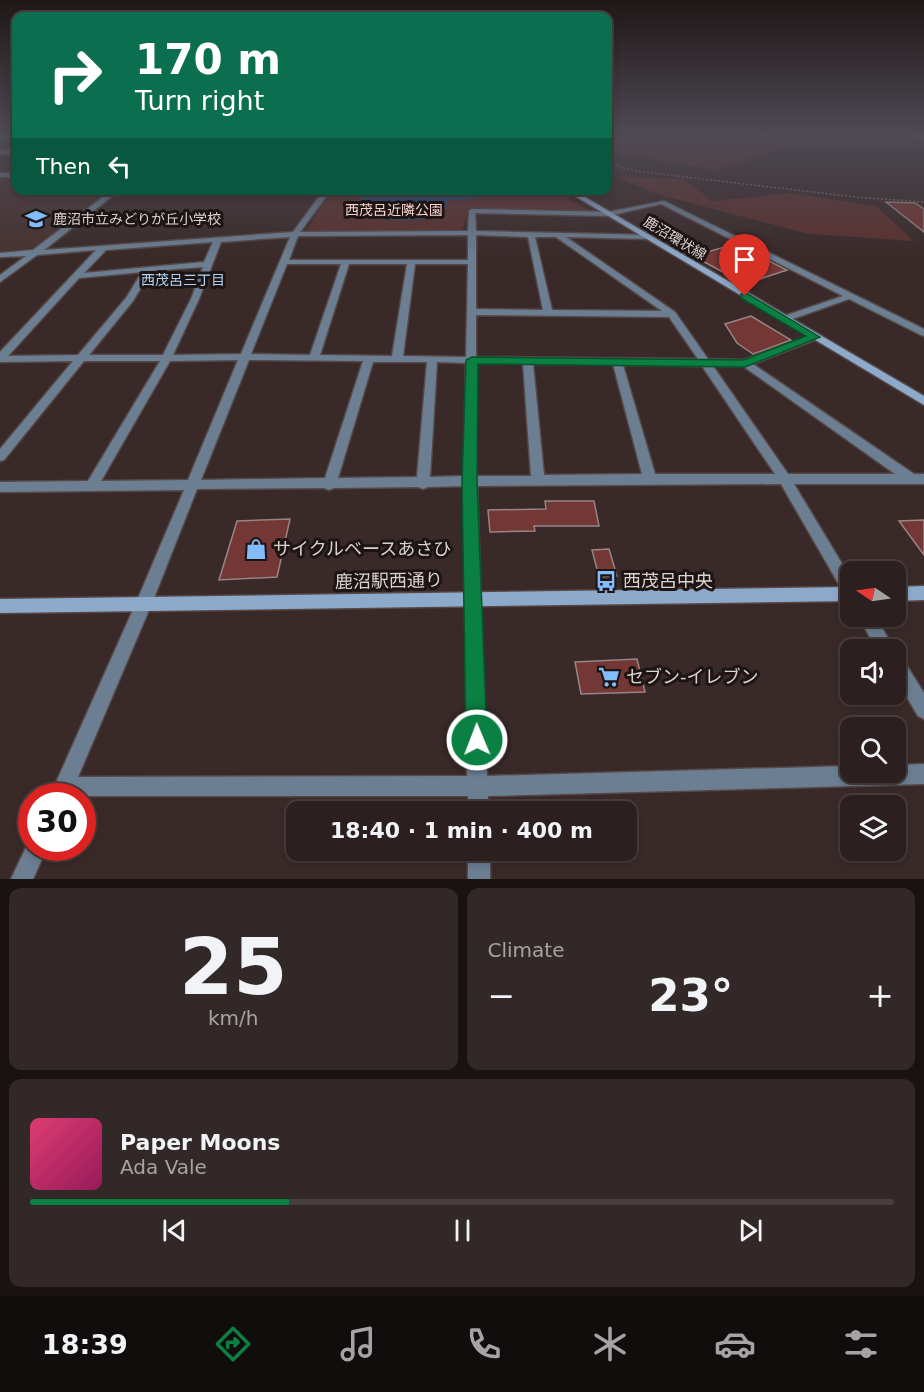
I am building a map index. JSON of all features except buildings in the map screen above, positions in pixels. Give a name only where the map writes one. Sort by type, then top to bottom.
[{"type":"street","points":[[0,279],[31,253],[110,195]]},
{"type":"street","points":[[67,783],[144,603],[295,234],[324,195]]},
{"type":"street","name":"鹿沼環状線","points":[[576,195],[924,401]]},
{"type":"street","points":[[478,801],[470,481],[472,211],[608,214],[662,202],[924,333]]},
{"type":"street","points":[[0,255],[295,234],[471,233],[646,237]]},
{"type":"street","points":[[531,234],[548,312]]},
{"type":"street","points":[[557,235],[672,314],[784,478],[840,575]]},
{"type":"street","points":[[91,487],[164,359],[195,299],[205,264],[218,239]]},
{"type":"street","points":[[0,359],[103,248]]},
{"type":"street","points":[[284,262],[471,262]]},
{"type":"street","points":[[314,358],[346,262]]},
{"type":"street","points":[[397,359],[411,262]]},
{"type":"street","points":[[75,276],[205,264]]},
{"type":"street","points":[[0,457],[130,299],[148,270]]},
{"type":"street","points":[[784,319],[850,296]]},
{"type":"street","points":[[471,312],[672,314]]},
{"type":"street","points":[[0,359],[243,357],[745,363],[814,337]]},
{"type":"street","points":[[329,484],[369,359]]},
{"type":"street","points":[[423,484],[432,360]]},
{"type":"street","points":[[528,361],[538,480]]},
{"type":"street","points":[[617,362],[650,479]]},
{"type":"street","points":[[745,363],[918,479]]},
{"type":"street","points":[[0,487],[423,484],[470,481],[650,479],[918,479]]},
{"type":"street","name":"鹿沼駅西通り","points":[[0,606],[840,592]]},
{"type":"street","points":[[906,594],[924,593]]},
{"type":"street","points":[[906,680],[924,710]]},
{"type":"street","points":[[96,792],[478,786],[924,774]]},
{"type":"street","points":[[22,879],[30,861]]},
{"type":"street","points":[[479,861],[479,879]]},
{"type":"path","points":[[675,175],[855,197],[924,202]]},
{"type":"shaded area","name":"鹿沼市立みどりが丘小学校","points":[[0,176],[12,176],[12,195],[107,195],[33,248],[0,252]]},
{"type":"green space","points":[[615,176],[683,179],[713,201],[790,193],[876,206],[914,241],[809,234],[656,194]]},
{"type":"green space","name":"西茂呂近隣公園","points":[[328,195],[563,195],[591,212],[469,208],[462,231],[306,231]]},
{"type":"water","points":[[356,195],[511,195],[513,197],[487,196],[466,200],[448,200],[446,207],[432,216],[413,220],[377,219],[350,212],[353,207],[366,202]]},
{"type":"place","name":"鹿沼市立みどりが丘小学校","points":[[36,219]]},
{"type":"place","name":"サイクルベースあさひ","points":[[256,549]]},
{"type":"place","name":"西茂呂中央","points":[[606,581]]},
{"type":"place","name":"セブン-イレブン","points":[[609,677]]},
{"type":"district","name":"西茂呂三丁目","points":[[183,280]]},
{"type":"route","points":[[477,740],[470,481],[472,360],[745,363],[814,337],[745,296]]}]
